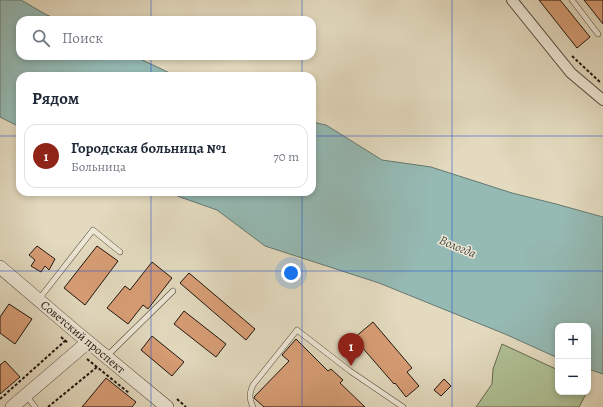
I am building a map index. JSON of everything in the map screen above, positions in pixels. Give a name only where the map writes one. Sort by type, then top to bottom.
[{"type":"street","points":[[512,0],[571,73],[603,100]]},
{"type":"street","name":"Советский проспект","points":[[0,267],[167,407]]},
{"type":"street","points":[[12,407],[88,342]]},
{"type":"lane","points":[[572,0],[598,34]]},
{"type":"lane","points":[[39,300],[93,230],[120,252]]},
{"type":"lane","points":[[106,357],[173,291]]},
{"type":"lane","points":[[253,407],[249,399],[250,392],[297,330],[350,371],[403,407]]},
{"type":"lane","points":[[26,395],[35,407]]},
{"type":"path","points":[[0,399],[75,331]]},
{"type":"path","points":[[48,407],[97,367]]},
{"type":"green space","points":[[502,344],[555,369],[555,395],[585,395],[579,407],[476,407],[492,384],[493,369]]},
{"type":"water","points":[[0,0],[21,0],[49,16],[16,16],[16,60],[142,60],[168,72],[16,72],[16,125],[0,117]]},
{"type":"water","name":"Вологда","points":[[316,123],[326,125],[382,160],[431,167],[512,193],[603,217],[603,374],[591,370],[591,323],[555,323],[555,357],[505,334],[379,283],[265,246],[217,210],[178,196],[316,196]]},
{"type":"building","points":[[539,0],[560,0],[590,37],[577,48]]},
{"type":"building","points":[[584,0],[603,0],[603,24]]},
{"type":"building","points":[[37,246],[55,259],[49,270],[45,266],[41,272],[31,266],[35,260],[29,255]]},
{"type":"building","points":[[97,246],[118,261],[85,305],[64,288]]},
{"type":"building","points":[[152,262],[172,278],[148,309],[143,305],[128,324],[107,308],[125,286],[130,290]]},
{"type":"building","points":[[189,273],[255,329],[246,340],[180,283]]},
{"type":"building","points":[[9,304],[32,319],[15,344],[0,333],[0,317]]},
{"type":"building","points":[[184,311],[226,344],[216,357],[174,324]]},
{"type":"building","points":[[373,322],[412,368],[407,372],[419,386],[406,397],[354,338]]},
{"type":"building","points":[[152,336],[184,362],[172,376],[141,350]]},
{"type":"building","points":[[296,339],[328,371],[331,369],[343,380],[340,383],[365,407],[264,407],[254,398],[289,361],[282,355]]},
{"type":"building","points":[[5,361],[20,377],[0,394],[0,365]]},
{"type":"building","points":[[106,378],[136,402],[132,407],[82,407]]},
{"type":"building","points":[[444,379],[451,386],[441,396],[434,390]]},
{"type":"place","name":"Городская больница №1","points":[[351,366]]}]
